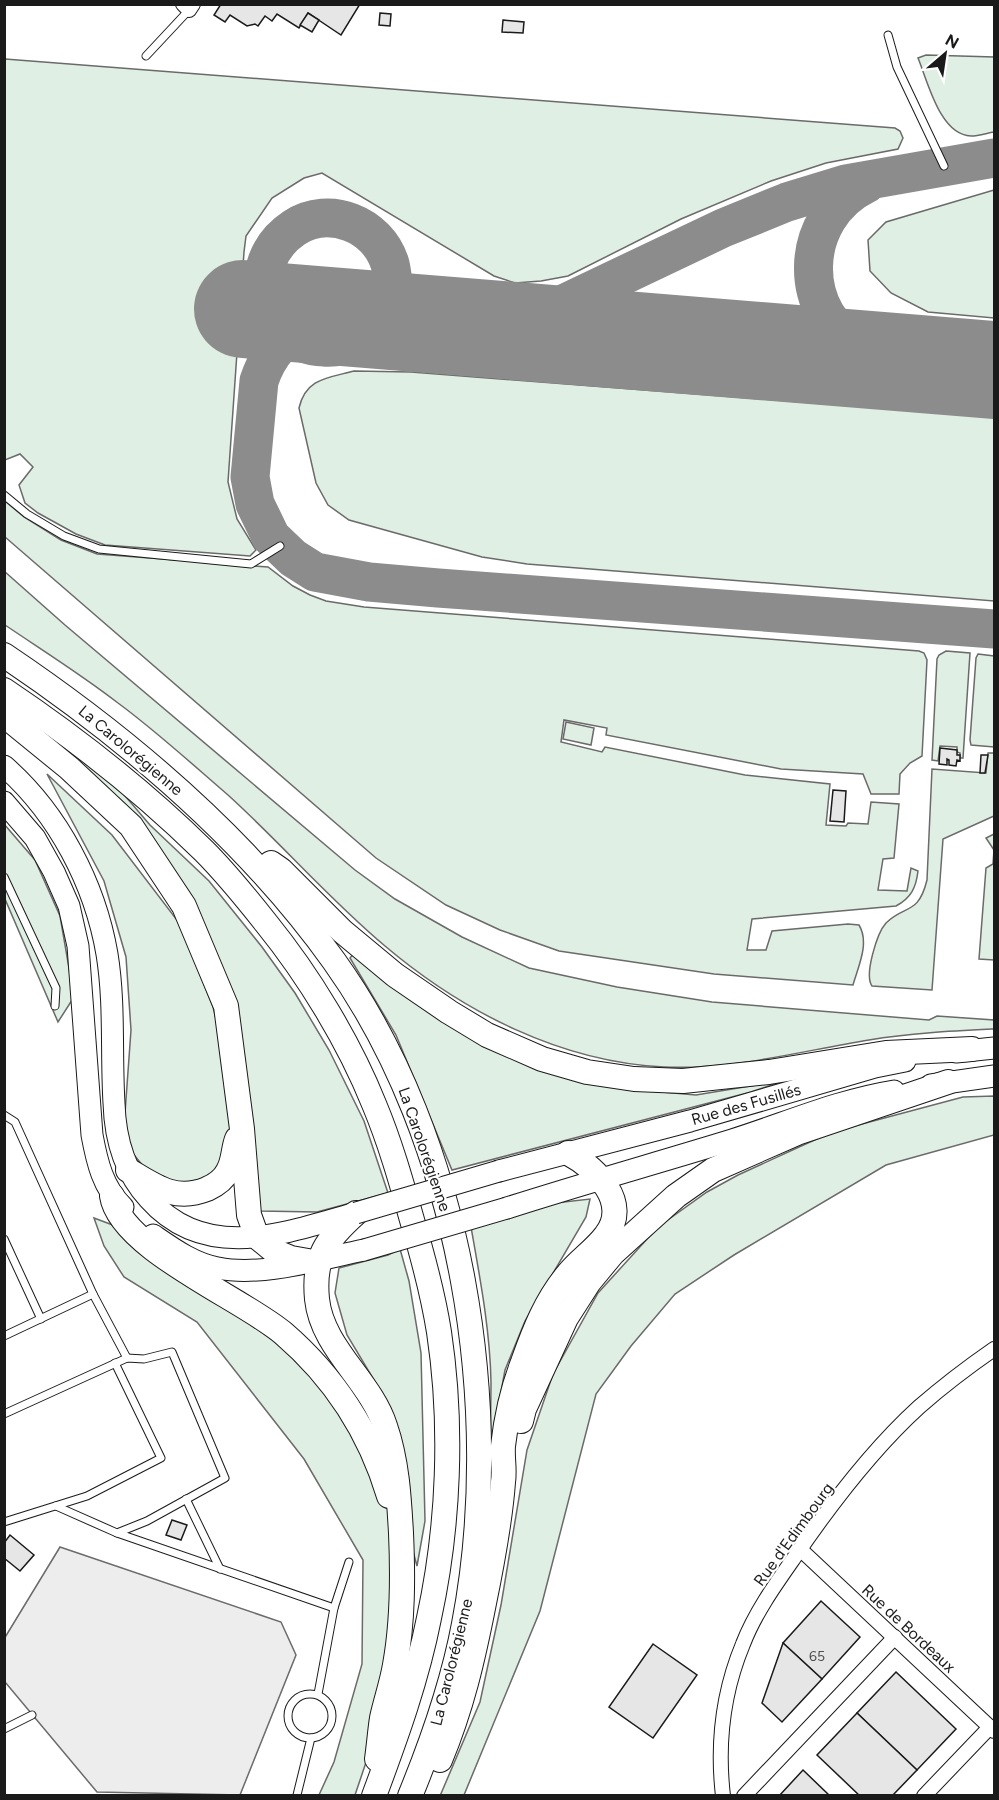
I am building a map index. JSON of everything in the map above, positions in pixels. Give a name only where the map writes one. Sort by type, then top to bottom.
[{"type":"highway","name":"La Carolorégienne","points":[[4,654],[100,722],[141,756],[224,832],[290,903],[335,963],[374,1023],[405,1087],[431,1157],[459,1254],[471,1327],[478,1401],[480,1476],[474,1552],[464,1624],[447,1692],[428,1753],[410,1796]]},
{"type":"highway","name":"La Carolorégienne","points":[[4,690],[80,743],[196,844],[268,925],[309,983],[344,1041],[374,1103],[397,1167],[426,1266],[439,1332],[446,1405],[446,1473],[440,1548],[430,1617],[414,1679],[374,1796]]},
{"type":"highway","points":[[4,715],[69,768],[130,826],[184,906],[225,1006],[242,1129],[249,1215],[257,1237],[274,1251],[291,1258],[313,1260]]},
{"type":"highway","name":"Rue des Fusillés","points":[[5,768],[43,808],[68,844],[96,909],[107,952],[112,990],[114,1105],[119,1142],[128,1170],[142,1192],[162,1213],[185,1228],[207,1235],[233,1238],[283,1233],[499,1171],[690,1121],[875,1067],[983,1048]]},
{"type":"highway","points":[[4,802],[34,838],[54,872],[69,906],[78,946],[92,1135],[98,1165],[112,1196],[114,1208],[131,1229],[166,1260],[282,1332],[316,1365],[340,1395],[363,1432],[386,1485],[401,1533]]},
{"type":"highway","points":[[224,832],[281,870],[342,931],[395,975],[449,1012],[487,1035],[542,1059],[587,1072],[634,1079],[693,1080],[769,1072],[886,1053],[983,1048]]},
{"type":"highway","name":"Rue des Fusillés","points":[[112,1196],[152,1235],[180,1253],[217,1268],[259,1271],[364,1250],[695,1151],[837,1103],[889,1092],[994,1076]]},
{"type":"highway","points":[[425,1796],[454,1726],[468,1681],[492,1563],[504,1481],[524,1409],[566,1318],[589,1282],[612,1253],[637,1229],[676,1196],[713,1170],[797,1133],[948,1082]]},
{"type":"highway","points":[[128,1170],[162,1190],[178,1194],[195,1194],[216,1185],[227,1173],[242,1129]]},
{"type":"highway","points":[[504,1481],[503,1447],[508,1418],[520,1370],[534,1331],[548,1302],[568,1274],[599,1243],[612,1225],[614,1206],[611,1195],[600,1178],[585,1162],[568,1153]]},
{"type":"highway","points":[[356,1213],[334,1233],[313,1260],[317,1303],[325,1328],[368,1390],[385,1424],[399,1491],[403,1574],[402,1607],[395,1664],[382,1720],[374,1796]]},
{"type":"street","name":"Rue d'Edimbourg","points":[[723,1796],[720,1768],[722,1728],[729,1687],[743,1644],[767,1597],[830,1509],[890,1437],[948,1382],[994,1349]]},
{"type":"street","name":"Rue de Bordeaux","points":[[800,1549],[992,1729]]},
{"type":"street","points":[[744,1796],[895,1637]]},
{"type":"street","points":[[924,1796],[992,1729]]},
{"type":"lane","points":[[146,56],[188,6]]},
{"type":"lane","points":[[888,34],[897,67],[944,166]]},
{"type":"lane","points":[[4,495],[27,514],[64,536],[99,549],[251,564],[280,546]]},
{"type":"lane","points":[[4,877],[56,988],[56,1006]]},
{"type":"lane","points":[[4,1114],[15,1122],[93,1294],[127,1358]]},
{"type":"lane","points":[[4,1239],[42,1319]]},
{"type":"lane","points":[[4,1336],[93,1294]]},
{"type":"lane","points":[[4,1414],[127,1358],[144,1359],[171,1352],[225,1478],[147,1521],[117,1533]]},
{"type":"lane","points":[[4,1522],[87,1496],[161,1458],[115,1363]]},
{"type":"lane","points":[[186,1499],[220,1569]]},
{"type":"lane","points":[[56,1506],[117,1533],[334,1608]]},
{"type":"lane","points":[[318,1694],[334,1608],[349,1562]]},
{"type":"lane","points":[[303,1694],[318,1694],[330,1704],[333,1719],[326,1732],[311,1738],[304,1738],[292,1730],[289,1723],[289,1709],[292,1702],[303,1694]]},
{"type":"lane","points":[[4,1729],[32,1715]]},
{"type":"lane","points":[[297,1795],[311,1738]]},
{"type":"green space","points":[[926,55],[994,57],[994,132],[971,136],[951,127],[937,106],[918,58]]},
{"type":"green space","points":[[5,59],[895,128],[900,131],[903,138],[898,149],[826,163],[771,181],[681,219],[568,276],[515,283],[494,276],[322,173],[304,178],[272,198],[246,236],[228,482],[237,519],[256,550],[250,556],[105,545],[76,534],[25,503],[19,485],[33,467],[20,454],[5,460]]},
{"type":"green space","points":[[994,190],[994,318],[928,312],[891,293],[870,271],[868,240],[886,222]]},
{"type":"green space","points":[[354,371],[411,372],[994,417],[994,601],[527,564],[482,557],[349,520],[328,505],[316,483],[299,408],[302,398],[313,385],[327,378]]},
{"type":"green space","points":[[5,501],[24,517],[61,540],[97,554],[268,567],[293,586],[326,601],[364,607],[924,653],[927,660],[922,756],[910,763],[900,774],[899,794],[871,794],[863,774],[781,769],[606,735],[607,728],[564,720],[561,742],[602,752],[605,747],[745,775],[830,784],[826,825],[868,824],[871,802],[899,804],[894,858],[883,859],[878,890],[907,891],[911,868],[918,871],[916,883],[909,896],[896,906],[752,919],[747,950],[766,950],[772,931],[859,925],[863,947],[853,985],[714,974],[559,951],[500,930],[446,905],[376,858],[5,537]]},
{"type":"green space","points":[[4,571],[355,870],[395,899],[462,937],[529,968],[617,987],[712,1002],[929,1020],[937,1016],[994,1020],[994,1029],[869,1040],[716,1066],[664,1067],[626,1063],[588,1055],[551,1044],[515,1029],[480,1012],[415,970],[364,928],[228,795],[160,736],[90,683],[5,625]]},
{"type":"green space","points":[[946,651],[970,653],[963,758],[960,758],[957,747],[940,746],[938,761],[932,760],[937,659]]},
{"type":"green space","points":[[978,654],[994,656],[994,747],[971,745],[970,740]]},
{"type":"green space","points":[[566,722],[594,728],[591,745],[563,739]]},
{"type":"green space","points":[[44,731],[120,790],[150,825],[209,881],[262,947],[295,993],[329,1050],[364,1121],[388,1193],[317,1212],[259,1211],[237,1021],[104,787]]},
{"type":"green space","points":[[988,753],[994,753],[994,816],[943,839],[932,990],[872,986],[871,964],[882,928],[893,917],[915,904],[927,880],[932,769],[986,773]]},
{"type":"green space","points":[[47,774],[112,835],[180,924],[213,1007],[242,1124],[212,1176],[195,1186],[151,1176],[123,1141],[131,1030],[126,957],[104,881]]},
{"type":"green space","points":[[4,824],[35,860],[60,916],[74,997],[58,1022],[5,899]]},
{"type":"green space","points":[[994,834],[994,850],[986,838]]},
{"type":"green space","points":[[994,850],[994,960],[979,959],[986,868],[993,864]]},
{"type":"green space","points":[[354,953],[397,987],[639,1090],[696,1095],[786,1080],[751,1092],[452,1170],[396,1035],[350,958]]},
{"type":"green space","points":[[994,1096],[994,1135],[886,1165],[734,1255],[675,1294],[631,1346],[596,1394],[540,1611],[464,1795],[440,1796],[480,1702],[501,1605],[527,1450],[553,1374],[598,1293],[658,1227],[707,1192],[738,1175],[832,1132],[963,1097]]},
{"type":"green space","points":[[590,1199],[586,1217],[525,1321],[505,1370],[491,1446],[489,1343],[471,1227],[555,1203]]},
{"type":"green space","points":[[94,1218],[118,1227],[347,1395],[395,1517],[384,1709],[355,1795],[319,1795],[334,1762],[362,1664],[363,1560],[304,1459],[197,1322],[124,1277],[104,1246]]},
{"type":"green space","points":[[400,1249],[409,1281],[421,1353],[425,1521],[417,1566],[408,1533],[380,1390],[347,1335],[335,1293],[339,1268],[388,1255]]},
{"type":"shaded area","points":[[60,1547],[281,1622],[296,1655],[240,1795],[97,1792],[5,1682],[4,1639]]},
{"type":"building","points":[[221,4],[360,4],[341,35],[308,13],[299,28],[277,14],[272,21],[265,16],[258,26],[255,24],[247,26],[230,15],[225,22],[214,15]]},
{"type":"building","points":[[308,13],[319,20],[312,32],[300,25]]},
{"type":"building","points":[[380,13],[391,14],[390,26],[379,25]]},
{"type":"building","points":[[503,20],[524,22],[523,33],[502,32]]},
{"type":"building","points":[[940,748],[957,750],[960,761],[957,760],[956,766],[949,765],[947,759],[947,765],[939,764]]},
{"type":"building","points":[[981,755],[988,755],[985,773],[980,773]]},
{"type":"building","points":[[833,790],[846,791],[844,822],[830,821]]},
{"type":"building","points":[[172,1520],[187,1525],[181,1540],[166,1535]]},
{"type":"building","points":[[10,1535],[34,1555],[20,1571],[4,1558],[4,1543]]},
{"type":"building","points":[[821,1601],[860,1637],[822,1679],[783,1643]]},
{"type":"building","points":[[783,1643],[822,1679],[782,1722],[762,1703]]},
{"type":"building","points":[[653,1644],[697,1675],[653,1738],[609,1707]]},
{"type":"building","points":[[896,1672],[956,1729],[917,1770],[857,1713]]},
{"type":"building","points":[[857,1713],[917,1770],[892,1796],[860,1796],[817,1755]]},
{"type":"building","points":[[803,1770],[830,1796],[779,1796]]},
{"type":"taxiway","points":[[400,322],[379,326],[342,346],[324,347],[302,343],[285,332],[272,318],[265,300],[263,281],[267,261],[277,243],[294,228],[308,221],[322,218],[351,222],[375,238],[384,250],[390,264],[398,300],[405,311],[414,317],[458,326],[517,326],[723,228],[787,202],[846,184],[994,158]]},
{"type":"taxiway","points":[[866,184],[844,199],[827,219],[817,242],[814,266],[816,291],[825,314],[841,334],[863,349],[888,357],[930,364]]},
{"type":"taxiway","points":[[311,324],[293,333],[278,346],[267,362],[259,381],[250,477],[255,504],[271,537],[293,558],[315,572],[369,582],[438,588],[994,629]]},
{"type":"runway","points":[[243,309],[994,370]]}]
